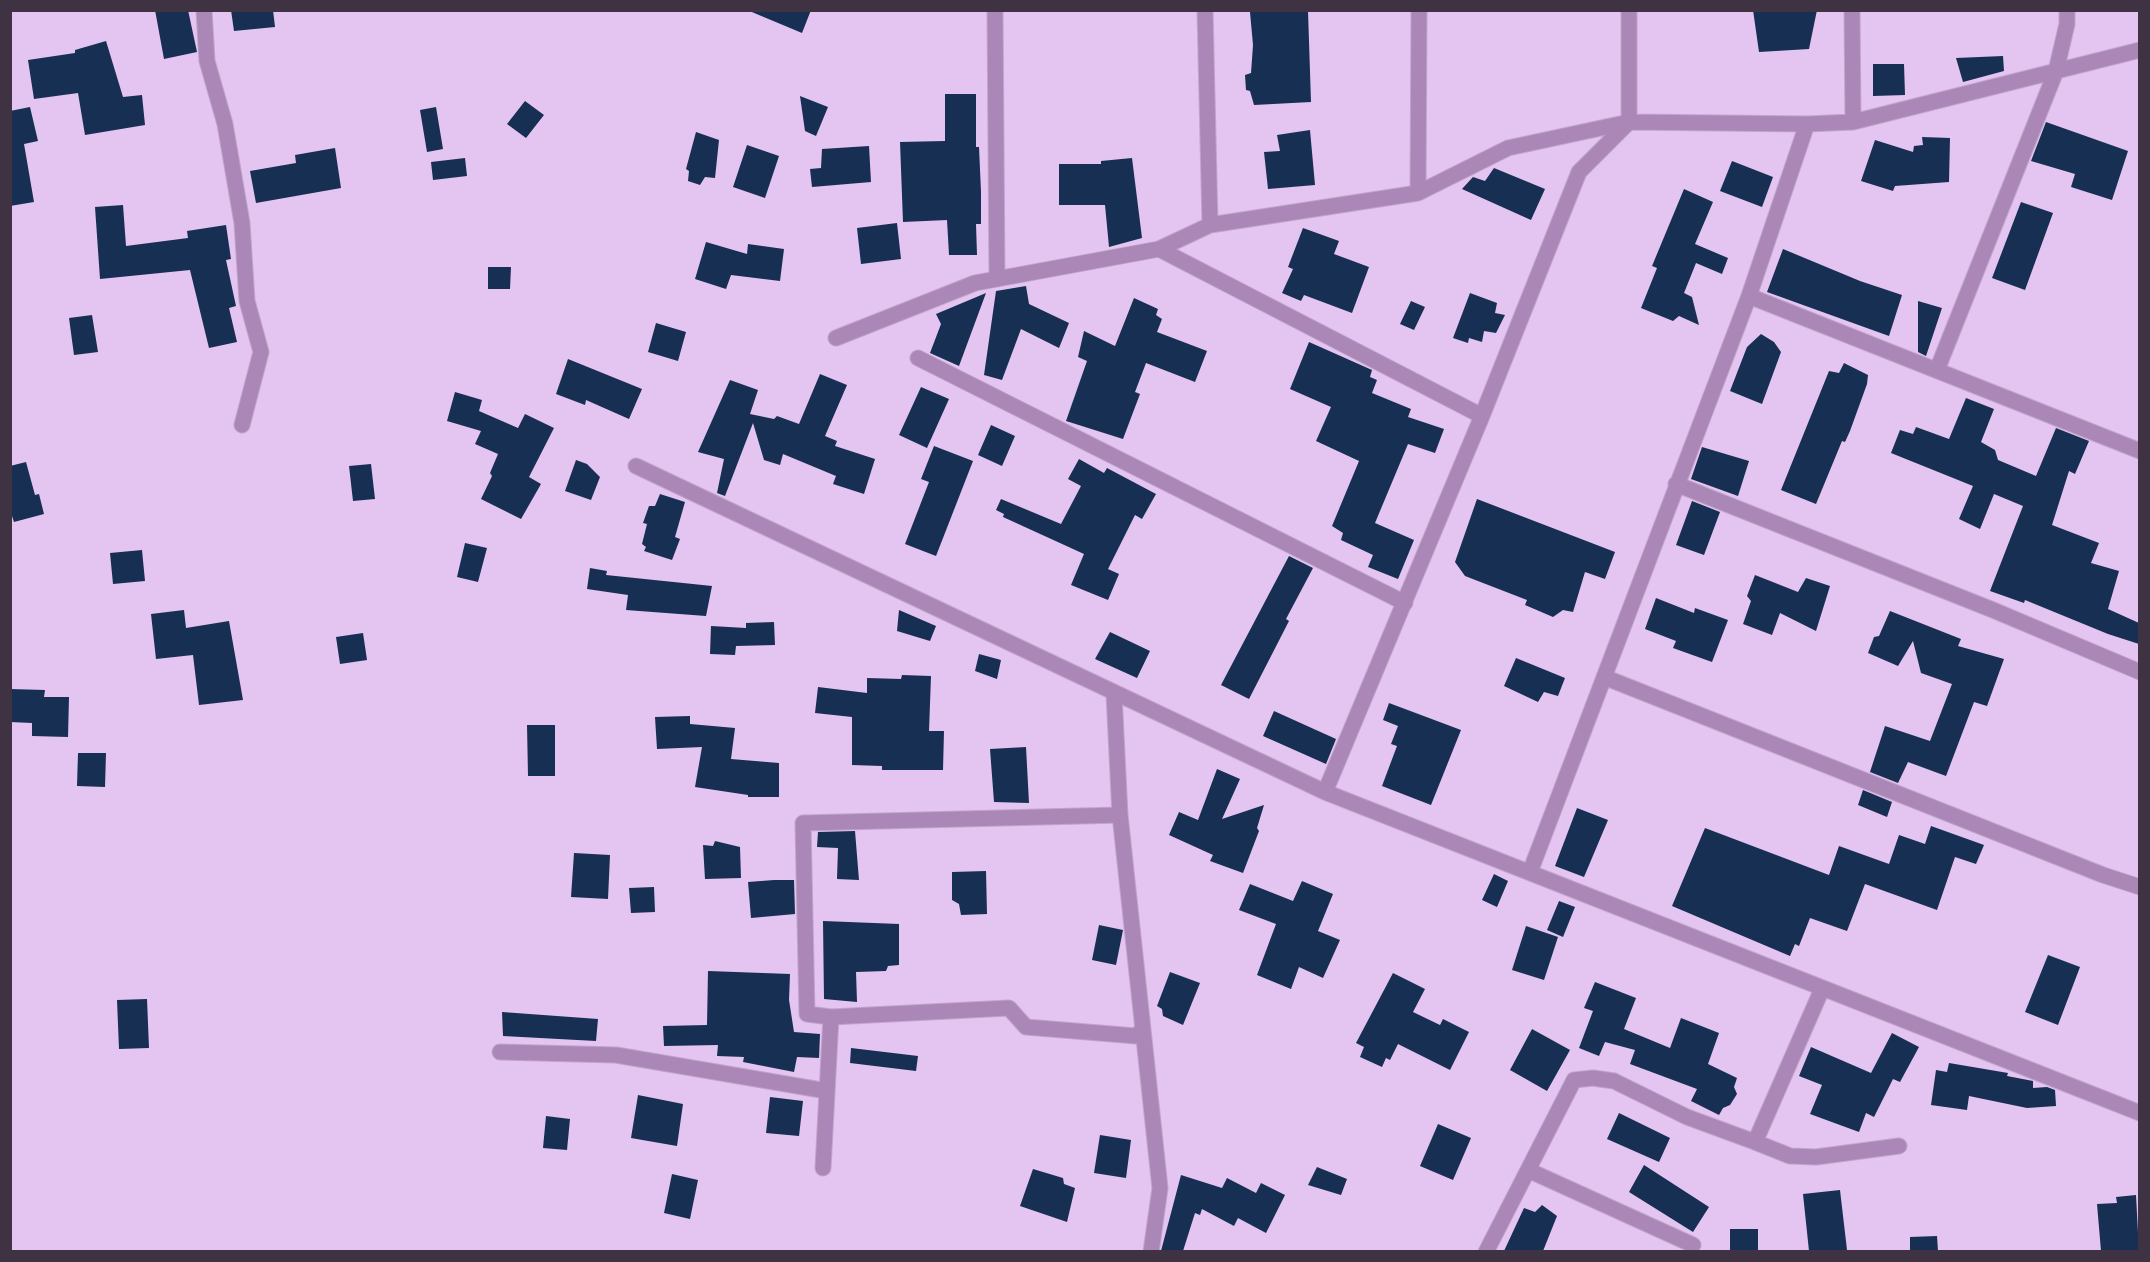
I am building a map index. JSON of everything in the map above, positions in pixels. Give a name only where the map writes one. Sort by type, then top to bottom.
[{"type":"street","points":[[204,10],[207,61],[225,124],[242,223],[247,301],[261,352],[242,425]]},
{"type":"street","points":[[995,10],[997,279]]},
{"type":"street","points":[[1205,10],[1210,225]]},
{"type":"street","points":[[1418,193],[1419,10]]},
{"type":"street","points":[[1325,792],[1482,416],[1579,172],[1629,122],[1629,10]]},
{"type":"street","points":[[1852,10],[1853,122]]},
{"type":"street","points":[[1937,370],[2055,72],[2067,24],[2067,10]]},
{"type":"street","points":[[836,338],[975,283],[1159,249],[1210,225],[1418,193],[1508,148],[1629,122],[1807,124],[1853,122],[2139,50]]},
{"type":"street","points":[[1530,872],[1749,296],[1807,124]]},
{"type":"street","points":[[1159,249],[1482,416]]},
{"type":"street","points":[[1749,296],[2139,451]]},
{"type":"street","points":[[918,358],[1405,603]]},
{"type":"street","points":[[636,466],[1325,792],[2139,1113]]},
{"type":"street","points":[[1676,484],[2139,672]]},
{"type":"street","points":[[1604,677],[2139,887]]},
{"type":"street","points":[[1114,694],[1120,815],[1160,1188],[1151,1251]]},
{"type":"street","points":[[1120,815],[803,823],[807,1014],[831,1017],[1009,1008],[1026,1027],[1136,1036],[1143,1029]]},
{"type":"street","points":[[1755,1142],[1822,989]]},
{"type":"street","points":[[823,1168],[831,1017]]},
{"type":"street","points":[[500,1052],[616,1055],[827,1092]]},
{"type":"street","points":[[1486,1251],[1574,1080],[1593,1078],[1614,1081],[1687,1117],[1790,1156],[1816,1157],[1899,1146]]},
{"type":"street","points":[[1528,1170],[1693,1245]]},
{"type":"building","points":[[155,10],[188,10],[197,52],[164,59]]},
{"type":"building","points":[[231,10],[273,10],[275,27],[234,31]]},
{"type":"building","points":[[747,10],[811,10],[802,33]]},
{"type":"building","points":[[1753,10],[1817,10],[1809,49],[1759,52]]},
{"type":"building","points":[[1308,11],[1311,102],[1254,105],[1250,91],[1246,90],[1245,75],[1251,73],[1253,45],[1250,12]]},
{"type":"building","points":[[106,41],[123,97],[142,95],[145,125],[85,135],[78,93],[34,99],[28,60],[75,53],[75,50]]},
{"type":"building","points":[[2003,56],[2004,71],[1963,82],[1956,58]]},
{"type":"building","points":[[1873,64],[1904,64],[1905,95],[1873,96]]},
{"type":"building","points":[[945,94],[976,94],[976,147],[979,147],[981,192],[981,224],[976,224],[977,255],[949,255],[947,220],[903,222],[900,142],[945,141]]},
{"type":"building","points":[[800,96],[828,107],[816,136],[805,131]]},
{"type":"building","points":[[525,101],[544,115],[526,138],[507,124]]},
{"type":"building","points":[[30,107],[38,141],[24,144],[34,202],[10,206],[10,111]]},
{"type":"building","points":[[436,107],[443,149],[427,152],[420,110]]},
{"type":"building","points":[[2046,122],[2128,151],[2112,200],[2071,187],[2075,174],[2031,161]]},
{"type":"building","points":[[1310,130],[1315,185],[1268,189],[1264,152],[1280,151],[1277,135]]},
{"type":"building","points":[[696,132],[719,140],[715,178],[705,177],[700,185],[688,181],[689,171],[686,169]]},
{"type":"building","points":[[1922,137],[1950,138],[1949,182],[1895,186],[1893,191],[1861,181],[1875,140],[1913,152],[1914,146],[1923,145]]},
{"type":"building","points":[[747,145],[779,156],[765,198],[733,187]]},
{"type":"building","points":[[869,146],[871,182],[812,187],[810,169],[821,168],[822,149]]},
{"type":"building","points":[[335,148],[341,188],[256,203],[250,171],[296,163],[295,155]]},
{"type":"building","points":[[465,158],[467,176],[433,180],[431,162]]},
{"type":"building","points":[[1132,158],[1142,238],[1109,247],[1105,205],[1059,205],[1059,164],[1101,164],[1101,161]]},
{"type":"building","points":[[1732,161],[1773,177],[1762,207],[1720,191]]},
{"type":"building","points":[[1494,168],[1545,189],[1531,220],[1462,189],[1473,177],[1485,181]]},
{"type":"building","points":[[1684,189],[1713,202],[1695,244],[1728,258],[1722,274],[1696,263],[1684,293],[1692,297],[1699,325],[1679,316],[1673,321],[1641,308],[1657,268],[1652,266]]},
{"type":"building","points":[[2021,202],[2053,213],[2025,290],[1992,278]]},
{"type":"building","points":[[123,205],[126,246],[188,238],[187,231],[226,225],[231,259],[226,260],[236,306],[229,308],[237,342],[209,348],[190,270],[100,279],[95,207]]},
{"type":"building","points":[[897,223],[901,259],[861,264],[857,228]]},
{"type":"building","points":[[1303,228],[1339,241],[1334,254],[1369,267],[1352,313],[1304,295],[1301,301],[1282,293],[1293,269],[1288,267]]},
{"type":"building","points":[[706,242],[747,254],[748,244],[784,249],[780,281],[731,275],[726,289],[695,279]]},
{"type":"building","points":[[1783,249],[1860,281],[1902,295],[1889,336],[1767,292]]},
{"type":"building","points":[[488,267],[511,267],[510,289],[488,289]]},
{"type":"building","points":[[1026,286],[1029,304],[1069,323],[1059,348],[1021,329],[1002,380],[984,375],[996,291]]},
{"type":"building","points":[[986,293],[959,366],[930,353],[941,324],[936,314]]},
{"type":"building","points":[[1470,293],[1497,303],[1495,313],[1505,315],[1496,333],[1484,331],[1482,342],[1469,338],[1468,343],[1453,338]]},
{"type":"building","points":[[1134,298],[1158,309],[1156,315],[1162,319],[1157,332],[1207,351],[1195,382],[1146,363],[1135,392],[1140,394],[1123,439],[1066,421],[1087,361],[1078,357],[1084,331],[1115,346]]},
{"type":"building","points":[[1411,301],[1425,307],[1414,330],[1400,324]]},
{"type":"building","points":[[1918,301],[1942,308],[1926,356],[1918,352]]},
{"type":"building","points":[[92,315],[98,352],[74,355],[69,318]]},
{"type":"building","points":[[656,323],[686,332],[678,361],[648,352]]},
{"type":"building","points":[[1761,334],[1774,342],[1781,352],[1762,404],[1730,391],[1747,347]]},
{"type":"building","points":[[1309,342],[1372,370],[1370,377],[1377,380],[1372,393],[1411,409],[1408,417],[1444,429],[1435,453],[1408,444],[1375,523],[1414,540],[1398,579],[1368,567],[1373,555],[1341,540],[1343,533],[1332,526],[1359,461],[1316,441],[1331,407],[1290,389]]},
{"type":"building","points":[[568,359],[642,389],[629,419],[586,400],[585,405],[556,394]]},
{"type":"building","points":[[1844,363],[1868,375],[1867,384],[1850,431],[1845,442],[1842,441],[1816,504],[1781,490],[1829,371],[1839,373]]},
{"type":"building","points":[[820,374],[847,385],[825,436],[837,441],[835,446],[875,459],[864,494],[833,484],[836,476],[783,454],[780,465],[764,460],[753,423],[725,496],[717,493],[724,459],[698,452],[730,380],[758,390],[750,414],[774,419],[777,416],[799,424]]},
{"type":"building","points":[[921,387],[949,399],[927,448],[899,435]]},
{"type":"building","points":[[455,392],[482,400],[479,411],[518,428],[525,414],[554,428],[529,477],[541,484],[521,519],[481,499],[492,476],[490,473],[498,454],[475,444],[481,431],[447,421]]},
{"type":"building","points":[[1966,398],[1994,409],[1981,442],[1995,450],[1998,460],[2036,476],[2056,428],[2089,441],[2075,474],[2069,471],[2052,525],[2099,543],[2091,563],[2119,571],[2108,609],[2139,623],[2139,644],[2108,634],[2025,600],[2024,603],[1990,591],[2023,506],[1994,494],[1980,529],[1959,519],[1973,486],[1891,453],[1900,430],[1913,434],[1916,427],[1949,439]]},
{"type":"building","points":[[991,425],[1015,436],[1002,466],[978,455]]},
{"type":"building","points":[[934,446],[973,461],[936,556],[905,544],[929,482],[921,479]]},
{"type":"building","points":[[1702,447],[1749,461],[1738,496],[1691,479]]},
{"type":"building","points":[[1079,459],[1104,473],[1107,468],[1156,494],[1142,519],[1135,515],[1108,569],[1119,574],[1108,600],[1071,585],[1084,554],[1003,517],[1004,514],[996,510],[1001,499],[1061,524],[1081,486],[1068,479]]},
{"type":"building","points":[[576,460],[587,464],[600,477],[591,500],[565,491]]},
{"type":"building","points":[[26,462],[35,495],[39,494],[44,514],[14,522],[10,510],[10,466]]},
{"type":"building","points":[[371,464],[375,499],[353,501],[349,466]]},
{"type":"building","points":[[660,494],[685,502],[675,537],[680,539],[672,560],[644,551],[646,547],[642,544],[647,524],[643,523],[649,506],[655,506]]},
{"type":"building","points":[[1477,499],[1615,552],[1605,579],[1585,572],[1573,612],[1563,610],[1553,617],[1525,605],[1527,600],[1465,576],[1455,562]]},
{"type":"building","points":[[1692,501],[1720,512],[1704,555],[1676,545]]},
{"type":"building","points":[[465,543],[487,548],[478,582],[457,577]]},
{"type":"building","points":[[142,550],[145,581],[113,584],[110,553]]},
{"type":"building","points":[[1289,556],[1313,568],[1286,619],[1289,621],[1249,699],[1221,685]]},
{"type":"building","points":[[590,568],[607,571],[606,575],[712,586],[706,616],[626,610],[628,595],[587,589]]},
{"type":"building","points":[[1755,575],[1798,592],[1806,578],[1830,586],[1816,631],[1780,613],[1772,635],[1743,624],[1751,601],[1747,596]]},
{"type":"building","points":[[1656,598],[1694,613],[1695,608],[1728,620],[1712,662],[1673,648],[1676,641],[1645,629]]},
{"type":"building","points":[[184,610],[186,628],[229,621],[243,700],[199,705],[193,655],[156,659],[151,614]]},
{"type":"building","points":[[899,610],[936,626],[930,641],[897,631]]},
{"type":"building","points":[[1890,611],[1961,639],[1958,646],[2004,659],[1987,706],[1974,702],[1946,776],[1908,762],[1898,783],[1870,772],[1885,726],[1930,741],[1952,684],[1921,673],[1913,641],[1898,666],[1868,653],[1874,637],[1879,636]]},
{"type":"building","points":[[774,622],[775,645],[736,646],[735,655],[710,654],[711,626],[746,628],[746,623]]},
{"type":"building","points":[[1110,632],[1150,651],[1137,678],[1095,659]]},
{"type":"building","points":[[363,633],[367,660],[340,664],[336,637]]},
{"type":"building","points":[[979,654],[1001,660],[997,679],[975,671]]},
{"type":"building","points":[[1516,658],[1565,678],[1558,696],[1544,692],[1538,702],[1504,686]]},
{"type":"building","points":[[902,675],[931,676],[929,731],[944,731],[943,770],[882,770],[882,766],[852,765],[852,717],[815,713],[818,687],[867,693],[867,678],[901,679]]},
{"type":"building","points":[[10,689],[45,690],[44,697],[69,697],[68,737],[32,736],[32,723],[10,722]]},
{"type":"building","points":[[1389,703],[1461,730],[1431,805],[1382,786],[1397,746],[1391,744],[1398,726],[1383,720]]},
{"type":"building","points":[[1274,711],[1336,739],[1326,764],[1263,736]]},
{"type":"building","points":[[690,716],[690,724],[735,728],[731,759],[779,763],[779,797],[748,797],[748,795],[695,787],[702,747],[657,749],[655,717]]},
{"type":"building","points":[[527,725],[555,725],[555,776],[528,776]]},
{"type":"building","points":[[1026,747],[1029,803],[994,802],[990,749]]},
{"type":"building","points":[[78,753],[106,753],[105,787],[77,786]]},
{"type":"building","points":[[1217,769],[1240,779],[1222,819],[1264,805],[1257,828],[1259,831],[1243,873],[1210,861],[1213,855],[1169,835],[1179,812],[1198,820]]},
{"type":"building","points":[[1863,790],[1892,802],[1887,817],[1858,805]]},
{"type":"building","points":[[1577,808],[1608,820],[1584,877],[1555,866]]},
{"type":"building","points":[[1931,826],[1984,845],[1976,864],[1955,857],[1937,910],[1865,884],[1847,931],[1810,918],[1799,946],[1795,944],[1790,956],[1672,906],[1705,828],[1829,875],[1839,846],[1889,864],[1899,835],[1925,844]]},
{"type":"building","points":[[855,831],[859,880],[837,879],[838,848],[817,847],[818,832]]},
{"type":"building","points":[[715,841],[740,847],[741,878],[705,879],[703,845],[713,846]]},
{"type":"building","points":[[574,853],[610,855],[608,899],[571,897]]},
{"type":"building","points":[[986,871],[987,914],[961,915],[959,904],[952,900],[952,872]]},
{"type":"building","points":[[1494,874],[1508,881],[1497,907],[1482,900]]},
{"type":"building","points":[[794,880],[795,914],[751,918],[748,882]]},
{"type":"building","points":[[1302,881],[1333,894],[1318,931],[1340,940],[1323,978],[1299,967],[1291,989],[1257,975],[1276,924],[1239,910],[1250,884],[1293,901]]},
{"type":"building","points":[[654,887],[655,912],[631,913],[629,888]]},
{"type":"building","points":[[1559,901],[1575,907],[1563,937],[1547,930]]},
{"type":"building","points":[[823,921],[899,924],[899,965],[888,966],[886,971],[856,972],[857,1002],[824,999]]},
{"type":"building","points":[[1099,925],[1123,930],[1116,965],[1092,960]]},
{"type":"building","points":[[1526,926],[1558,937],[1544,980],[1512,970]]},
{"type":"building","points":[[2048,955],[2080,967],[2058,1025],[2025,1012]]},
{"type":"building","points":[[708,971],[790,974],[789,1000],[794,1032],[820,1034],[819,1058],[797,1057],[794,1072],[743,1062],[744,1057],[717,1056],[718,1045],[664,1046],[663,1026],[707,1025]]},
{"type":"building","points":[[1170,972],[1200,983],[1183,1025],[1163,1016],[1162,1009],[1157,1006]]},
{"type":"building","points":[[1393,973],[1425,989],[1413,1012],[1440,1025],[1443,1019],[1469,1032],[1450,1070],[1398,1044],[1390,1060],[1386,1058],[1382,1067],[1360,1057],[1364,1047],[1356,1043]]},
{"type":"building","points":[[1595,982],[1636,998],[1624,1029],[1670,1048],[1681,1018],[1719,1033],[1708,1064],[1737,1078],[1734,1087],[1737,1094],[1730,1105],[1723,1108],[1719,1115],[1691,1101],[1697,1089],[1630,1064],[1635,1050],[1605,1042],[1599,1056],[1579,1048],[1593,1011],[1584,1008]]},
{"type":"building","points":[[147,999],[149,1048],[119,1049],[117,1000]]},
{"type":"building","points":[[502,1012],[598,1019],[596,1041],[503,1036]]},
{"type":"building","points":[[1532,1029],[1570,1050],[1547,1091],[1510,1070]]},
{"type":"building","points":[[1892,1033],[1919,1047],[1900,1082],[1893,1079],[1874,1117],[1866,1113],[1859,1132],[1810,1114],[1822,1085],[1799,1076],[1811,1047],[1871,1073]]},
{"type":"building","points":[[851,1048],[918,1056],[916,1071],[850,1063]]},
{"type":"building","points":[[1949,1063],[2008,1073],[2007,1076],[2033,1081],[2033,1088],[2047,1087],[2055,1090],[2056,1106],[2027,1108],[1969,1096],[1967,1110],[1931,1105],[1936,1070],[1947,1072]]},
{"type":"building","points":[[638,1095],[683,1104],[677,1146],[631,1138]]},
{"type":"building","points":[[770,1097],[803,1101],[799,1136],[766,1133]]},
{"type":"building","points":[[1619,1113],[1670,1138],[1659,1162],[1607,1139]]},
{"type":"building","points":[[546,1116],[570,1119],[567,1150],[543,1148]]},
{"type":"building","points":[[1438,1124],[1471,1138],[1453,1180],[1420,1166]]},
{"type":"building","points":[[1100,1135],[1131,1140],[1126,1178],[1094,1173]]},
{"type":"building","points":[[1644,1165],[1709,1207],[1693,1232],[1629,1192]]},
{"type":"building","points":[[1317,1167],[1347,1179],[1341,1195],[1308,1185]]},
{"type":"building","points":[[1033,1169],[1063,1178],[1064,1184],[1075,1188],[1067,1222],[1020,1206]]},
{"type":"building","points":[[672,1174],[698,1180],[690,1219],[664,1213]]},
{"type":"building","points":[[1181,1175],[1222,1188],[1227,1178],[1256,1193],[1261,1183],[1285,1195],[1266,1233],[1238,1218],[1234,1226],[1202,1209],[1200,1215],[1195,1213],[1183,1251],[1161,1251]]},
{"type":"building","points":[[1840,1190],[1847,1250],[1809,1251],[1803,1194]]},
{"type":"building","points":[[2136,1195],[2139,1251],[2101,1251],[2097,1204],[2117,1203],[2116,1197]]},
{"type":"building","points":[[1542,1205],[1557,1216],[1543,1251],[1504,1251],[1524,1208],[1535,1212]]},
{"type":"building","points":[[1730,1229],[1758,1229],[1758,1251],[1730,1251]]},
{"type":"building","points":[[1937,1236],[1938,1251],[1910,1251],[1910,1237]]}]
